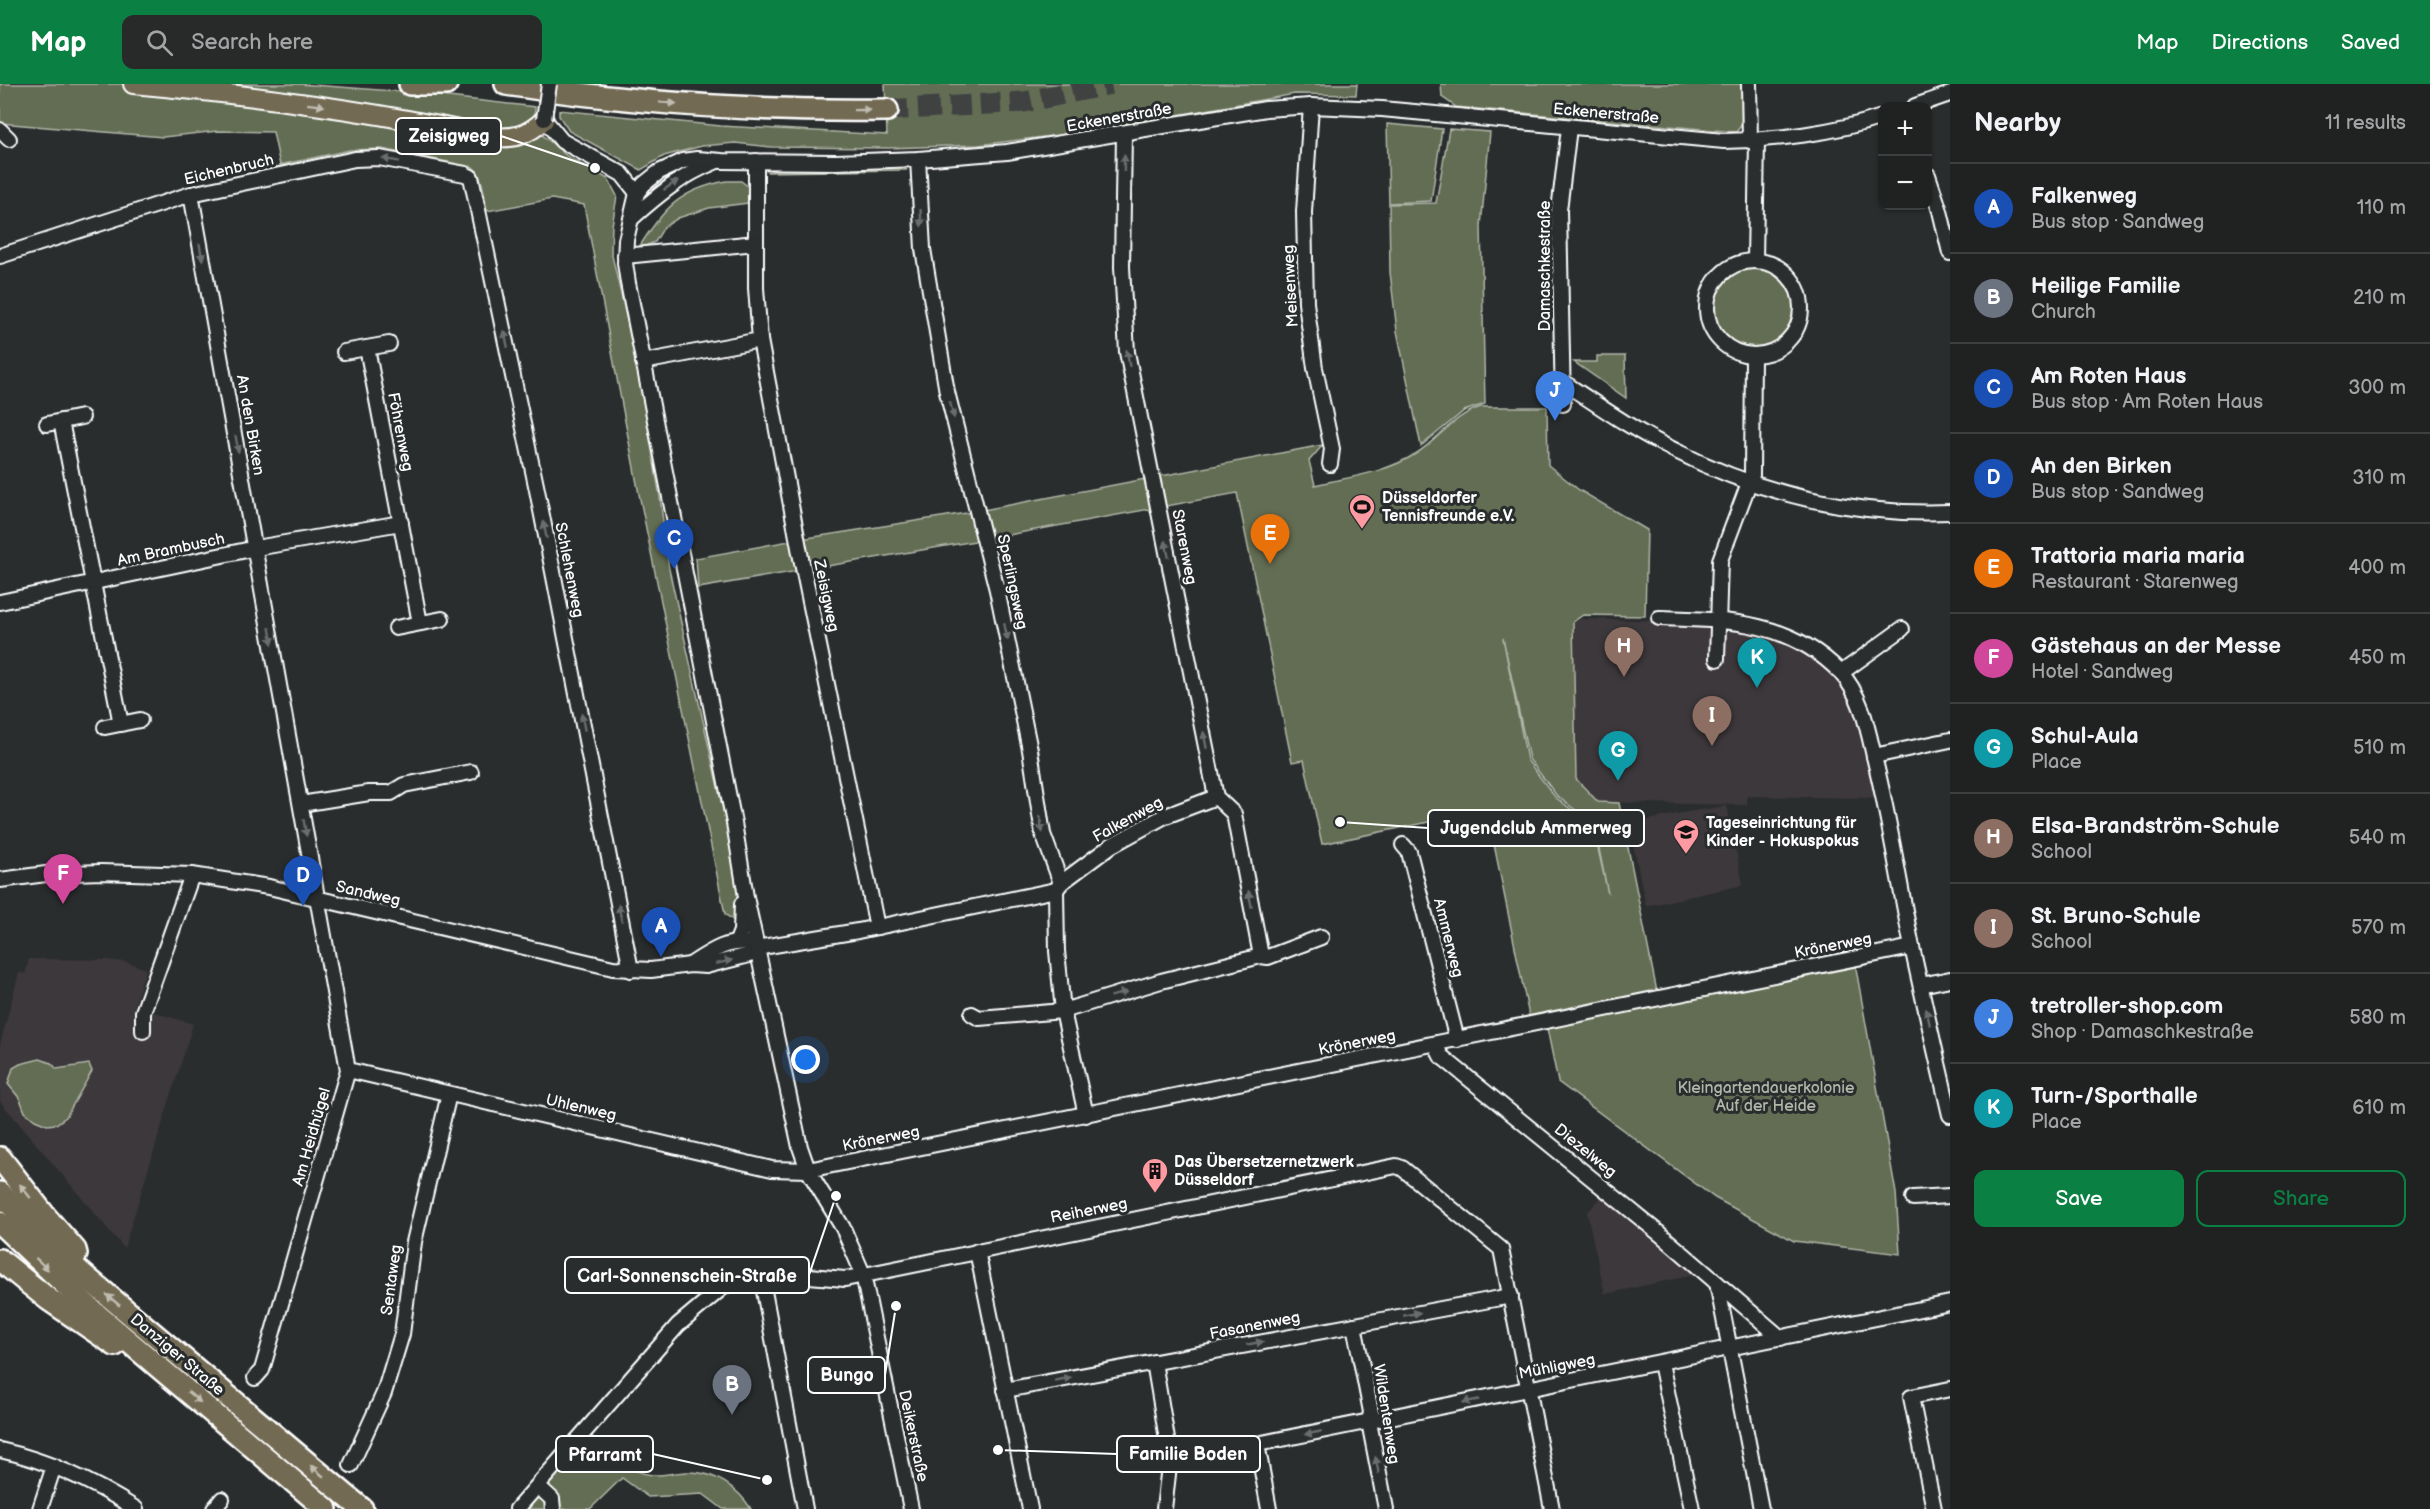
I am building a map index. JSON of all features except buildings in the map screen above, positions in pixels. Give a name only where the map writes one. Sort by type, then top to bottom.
[{"type":"highway","points":[[410,84],[446,84]]},
{"type":"highway","points":[[506,84],[567,93],[713,106],[818,111],[887,110]]},
{"type":"highway","points":[[0,1158],[75,1250],[80,1272]]},
{"type":"highway","name":"Danziger Straße","points":[[0,1192],[31,1226],[80,1272],[362,1509]]},
{"type":"highway","name":"Danziger Straße","points":[[0,1223],[95,1313],[326,1509]]},
{"type":"highway","points":[[0,1260],[84,1325],[125,1352],[149,1360]]},
{"type":"main road","points":[[132,84],[362,111],[508,139],[520,137],[544,119]]},
{"type":"street","points":[[549,84],[544,119],[562,141],[622,174],[637,193]]},
{"type":"street","points":[[1749,84],[1754,140],[1755,261]]},
{"type":"street","points":[[1927,102],[1950,94]]},
{"type":"street","name":"Eckenerstraße","points":[[637,193],[650,178],[672,165],[698,159],[836,162],[1007,152],[1266,110],[1311,106],[1382,109],[1724,141],[1754,140],[1847,127],[1878,118]]},
{"type":"street","name":"Meisenweg","points":[[1311,106],[1305,213],[1306,303],[1315,368],[1332,448],[1330,464]]},
{"type":"street","name":"Damaschkestraße","points":[[1563,404],[1559,210],[1569,128]]},
{"type":"street","name":"Starenweg","points":[[1124,134],[1122,267],[1127,352],[1216,797],[1234,814],[1261,956]]},
{"type":"street","name":"Eichenbruch","points":[[0,256],[191,195],[333,163],[379,158],[471,177]]},
{"type":"street","name":"Sperlingsweg","points":[[918,159],[923,249],[947,392],[997,590],[1030,750],[1043,834],[1058,887],[1057,951],[1063,1011],[1086,1115]]},
{"type":"street","name":"Eckenerstraße","points":[[631,219],[662,190],[692,171],[718,161]]},
{"type":"street","name":"Zeisigweg","points":[[756,161],[756,243],[760,340],[800,553],[877,927]]},
{"type":"street","name":"Schlehenweg","points":[[471,177],[537,490],[631,970]]},
{"type":"street","points":[[1932,187],[1950,253]]},
{"type":"street","name":"Deikerstraße","points":[[637,193],[625,256],[628,283],[734,823],[756,948],[800,1147],[808,1170],[843,1228],[863,1274],[911,1509]]},
{"type":"street","name":"An den Birken","points":[[191,195],[317,898]]},
{"type":"street","points":[[625,256],[756,243]]},
{"type":"street","points":[[1755,261],[1781,268],[1791,278],[1802,302],[1802,316],[1790,340],[1773,352],[1753,356],[1738,353],[1725,346],[1715,335],[1708,322],[1707,307],[1709,292],[1716,279],[1727,269],[1740,263],[1755,261]]},
{"type":"street","points":[[643,362],[760,340]]},
{"type":"street","points":[[344,352],[389,344]]},
{"type":"street","name":"Föhrenweg","points":[[367,348],[420,623]]},
{"type":"street","points":[[1718,659],[1720,560],[1752,475],[1753,356]]},
{"type":"street","points":[[1563,382],[1657,441],[1748,482],[1849,507],[1881,511],[1950,512]]},
{"type":"street","points":[[82,417],[54,423],[93,583],[121,724]]},
{"type":"street","points":[[256,548],[401,523]]},
{"type":"street","name":"Am Brambusch","points":[[0,602],[256,548]]},
{"type":"street","points":[[1659,618],[1718,619],[1765,628],[1799,640],[1841,672],[1852,688],[1860,706],[1874,756],[1912,947],[1950,1115]]},
{"type":"street","points":[[396,628],[442,619]]},
{"type":"street","points":[[1841,672],[1902,629]]},
{"type":"street","points":[[105,727],[140,720]]},
{"type":"street","points":[[1874,756],[1950,740]]},
{"type":"street","points":[[301,804],[369,793],[391,793],[404,785],[471,772]]},
{"type":"street","name":"Falkenweg","points":[[756,948],[877,927],[1058,887],[1112,844],[1163,817],[1216,797]]},
{"type":"street","name":"Ammerweg","points":[[1403,845],[1409,852],[1457,1040]]},
{"type":"street","name":"Sandweg","points":[[0,880],[45,874],[101,872],[192,874],[317,898],[613,968],[631,970],[669,969],[690,965],[706,966],[756,948]]},
{"type":"street","points":[[143,1031],[143,1012],[192,874]]},
{"type":"street","points":[[746,897],[741,906],[741,931],[737,941],[756,948]]},
{"type":"street","name":"Am Heidhügel","points":[[255,1378],[262,1370],[348,1070],[317,898]]},
{"type":"street","points":[[972,1014],[979,1018],[1063,1011],[1161,981],[1261,956],[1269,957],[1321,937]]},
{"type":"street","name":"Sandweg","points":[[690,965],[706,954],[737,941]]},
{"type":"street","name":"Krönerweg","points":[[808,1170],[1912,947]]},
{"type":"street","points":[[1921,984],[1950,979]]},
{"type":"street","name":"Diezelweg","points":[[1435,1044],[1441,1056],[1652,1227],[1781,1338]]},
{"type":"street","name":"Uhlenweg","points":[[348,1070],[772,1169],[808,1170]]},
{"type":"street","name":"Sentaweg","points":[[351,1465],[384,1394],[402,1334],[414,1242],[449,1094]]},
{"type":"street","name":"Reiherweg","points":[[518,1509],[684,1320],[728,1284],[744,1277],[761,1275],[845,1279],[1396,1167],[1402,1168],[1500,1248],[1511,1296]]},
{"type":"street","points":[[1913,1198],[1950,1196]]},
{"type":"street","points":[[977,1251],[1029,1509]]},
{"type":"street","points":[[761,1275],[805,1509]]},
{"type":"street","points":[[1717,1283],[1761,1509]]},
{"type":"street","points":[[1511,1296],[1552,1509]]},
{"type":"street","name":"Fasanenweg","points":[[1005,1390],[1511,1296]]},
{"type":"street","name":"Mühligweg","points":[[1170,1457],[1257,1444],[1369,1422],[1950,1303]]},
{"type":"street","name":"Wildentenweg","points":[[1354,1325],[1371,1412],[1369,1422],[1386,1509]]},
{"type":"street","points":[[1154,1362],[1170,1457],[1164,1509]]},
{"type":"street","points":[[1661,1363],[1692,1509]]},
{"type":"street","points":[[1934,1509],[1911,1396],[1950,1389]]},
{"type":"street","points":[[1257,1444],[1269,1509]]},
{"type":"street","points":[[0,1450],[54,1466],[88,1480],[136,1509]]},
{"type":"street","points":[[40,1509],[54,1466]]},
{"type":"street","points":[[538,1487],[549,1495],[553,1509]]},
{"type":"shaded area","points":[[1581,619],[1718,622],[1783,636],[1826,662],[1858,708],[1877,775],[1875,798],[1747,796],[1747,805],[1598,802],[1576,779],[1573,622]]},
{"type":"shaded area","name":"Tageseinrichtung für Kinder - Hokuspokus","points":[[1727,806],[1743,885],[1646,906],[1629,824]]},
{"type":"shaded area","points":[[29,959],[107,960],[126,962],[146,969],[134,1006],[193,1024],[124,1248],[0,1101],[0,1045],[19,973],[25,974]]},
{"type":"shaded area","points":[[1604,1194],[1702,1273],[1605,1294],[1587,1213]]},
{"type":"green space","points":[[0,84],[299,84],[406,92],[535,107],[534,122],[539,132],[568,157],[608,179],[617,196],[611,251],[638,369],[660,497],[669,569],[741,890],[738,924],[725,914],[638,489],[584,205],[552,199],[487,211],[481,182],[473,167],[382,149],[350,150],[280,165],[273,132],[218,131],[163,137],[0,123]]},
{"type":"green space","points":[[885,84],[1357,84],[1356,95],[1295,94],[1083,132],[978,145],[888,148],[771,147],[735,143],[702,146],[664,156],[641,170],[569,131],[559,116],[559,110],[721,126],[887,135]]},
{"type":"green space","points":[[1441,84],[1744,84],[1744,122],[1736,132],[1456,107],[1442,97]]},
{"type":"green space","points":[[1387,124],[1442,129],[1431,201],[1389,203]]},
{"type":"green space","points":[[1449,129],[1490,132],[1481,226],[1485,404],[1464,411],[1421,446],[1397,331],[1390,272],[1389,204],[1436,203]]},
{"type":"green space","points":[[901,167],[907,170],[767,172],[779,169]]},
{"type":"green space","points":[[727,181],[741,181],[749,187],[748,203],[709,208],[678,218],[664,227],[655,242],[638,249],[655,223],[674,203],[697,190]]},
{"type":"green space","points":[[1754,265],[1770,268],[1784,277],[1793,291],[1796,307],[1793,323],[1784,337],[1770,346],[1754,349],[1738,346],[1724,337],[1715,323],[1712,307],[1715,291],[1724,277],[1738,268]]},
{"type":"green space","points":[[1597,356],[1625,356],[1626,398],[1574,362],[1597,362]]},
{"type":"green space","points":[[1481,407],[1547,407],[1548,465],[1579,490],[1647,530],[1645,616],[1583,615],[1573,622],[1576,779],[1598,802],[1619,803],[1657,992],[1529,1016],[1487,810],[1322,844],[1304,760],[1292,762],[1237,493],[981,540],[698,588],[696,558],[973,512],[1323,445],[1309,461],[1315,485],[1354,477],[1405,460],[1471,411]],"holes":[[[1503,638],[1529,759],[1557,796],[1594,824],[1608,894],[1593,826],[1555,797],[1527,760]]]},
{"type":"green space","name":"Kleingartendauerkolonie Auf der Heide","points":[[1855,963],[1896,1193],[1900,1254],[1794,1241],[1715,1198],[1558,1082],[1547,1028]]},
{"type":"green space","points":[[40,1059],[51,1063],[57,1069],[89,1064],[92,1071],[66,1117],[56,1124],[47,1125],[35,1120],[25,1112],[20,1099],[8,1084],[13,1068]]},
{"type":"green space","points":[[590,1435],[634,1470],[652,1475],[690,1472],[717,1478],[740,1494],[751,1509],[723,1509],[703,1494],[648,1497],[622,1478],[590,1509],[526,1509]]},
{"type":"tunnel","points":[[887,110],[1024,102],[1111,84]]},
{"type":"place","name":"Zeisigweg","points":[[595,168]]},
{"type":"place","name":"tretroller-shop.com","points":[[1555,421]]},
{"type":"place","name":"Düsseldorfer Tennisfreunde e.V.","points":[[1362,530]]},
{"type":"place","name":"Trattoria maria maria","points":[[1270,564]]},
{"type":"place","name":"Am Roten Haus","points":[[674,569]]},
{"type":"place","name":"Elsa-Brandström-Schule","points":[[1624,677]]},
{"type":"place","name":"Turn-/Sporthalle","points":[[1757,688]]},
{"type":"place","name":"St. Bruno-Schule","points":[[1712,746]]},
{"type":"place","name":"Schul-Aula","points":[[1618,781]]},
{"type":"place","name":"Jugendclub Ammerweg","points":[[1340,822]]},
{"type":"place","name":"Tageseinrichtung für Kinder - Hokuspokus","points":[[1686,855]]},
{"type":"place","name":"Gästehaus an der Messe","points":[[63,904]]},
{"type":"place","name":"An den Birken","points":[[303,906]]},
{"type":"place","name":"Falkenweg","points":[[661,957]]},
{"type":"place","name":"Das Übersetzernetzwerk Düsseldorf","points":[[1155,1194]]},
{"type":"place","name":"Carl-Sonnenschein-Straße","points":[[836,1196]]},
{"type":"place","name":"Bungo","points":[[896,1306]]},
{"type":"place","name":"Heilige Familie","points":[[732,1415]]},
{"type":"place","name":"Familie Boden","points":[[998,1450]]},
{"type":"place","name":"Pfarramt","points":[[767,1480]]}]
